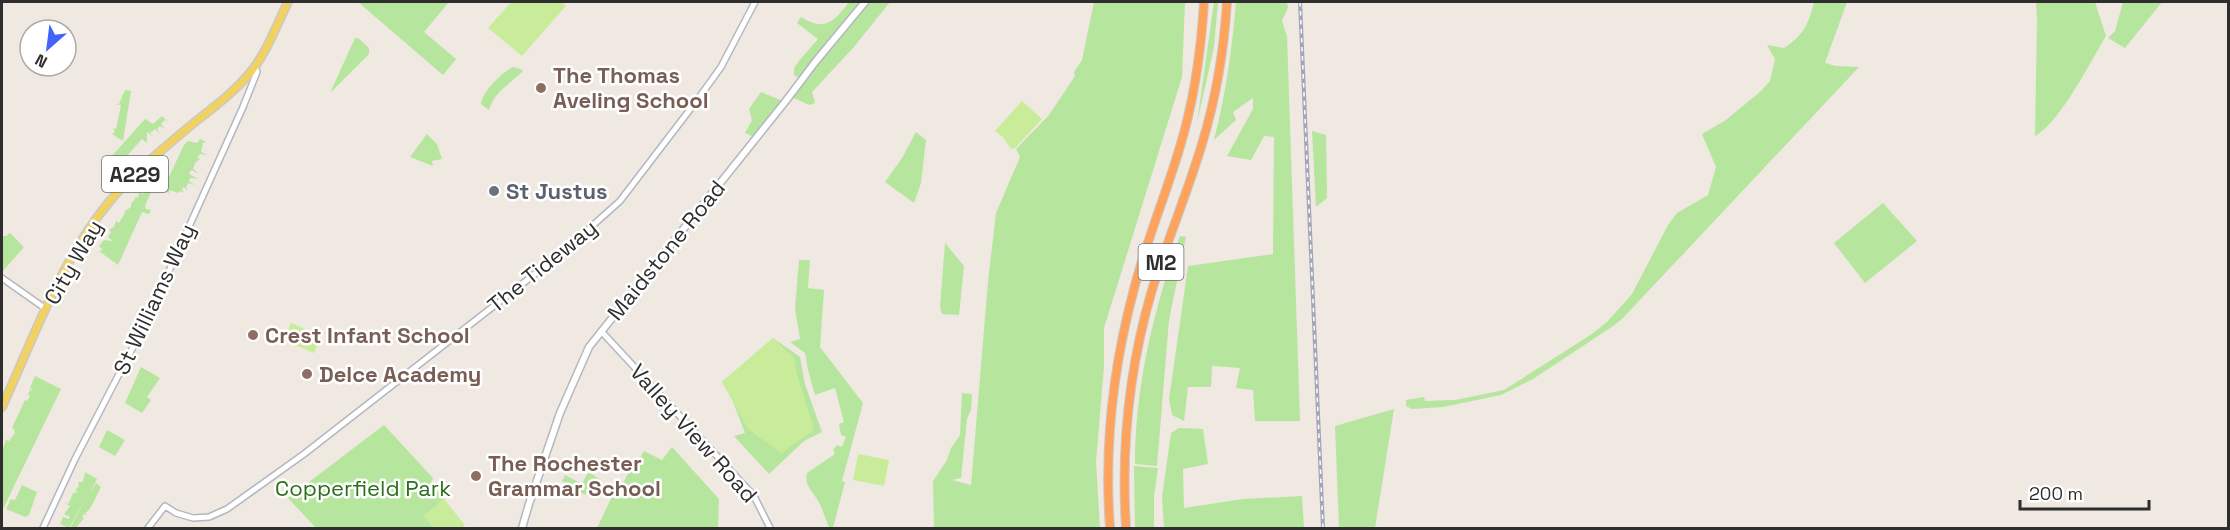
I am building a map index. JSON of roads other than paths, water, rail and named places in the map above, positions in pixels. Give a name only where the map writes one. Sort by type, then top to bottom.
[{"type":"highway","name":"M2","points":[[1110,528],[1109,435],[1118,358],[1134,288],[1173,171],[1188,117],[1198,66],[1204,2]]},
{"type":"highway","name":"M2","points":[[1126,528],[1126,436],[1138,348],[1152,290],[1194,171],[1212,109],[1220,65],[1227,2]]},
{"type":"main road","name":"City Way","points":[[2,407],[46,309],[81,240],[118,191],[146,163],[225,98],[255,66],[268,45],[288,2]]},
{"type":"main road","name":"Maidstone Road","points":[[522,528],[568,394],[589,347],[865,2]]},
{"type":"street","name":"The Tideway","points":[[148,528],[165,506],[187,517],[209,517],[227,509],[272,478],[549,263],[615,206],[711,82],[755,2]]},
{"type":"street","name":"St Williams Way","points":[[44,528],[75,459],[145,324],[256,74],[255,66]]},
{"type":"street","points":[[2,278],[46,309]]},
{"type":"street","name":"Valley View Road","points":[[601,331],[754,496],[770,528]]},
{"type":"railway","points":[[1300,2],[1323,528]]},
{"type":"place","name":"The Thomas Aveling School","points":[[541,88]]},
{"type":"place","name":"St Justus","points":[[494,191]]},
{"type":"place","name":"Crest Infant School","points":[[253,335]]},
{"type":"place","name":"Delce Academy","points":[[307,374]]},
{"type":"place","name":"The Rochester Grammar School","points":[[476,476]]},
{"type":"park label","name":"Copperfield Park","points":[[363,488]]}]
